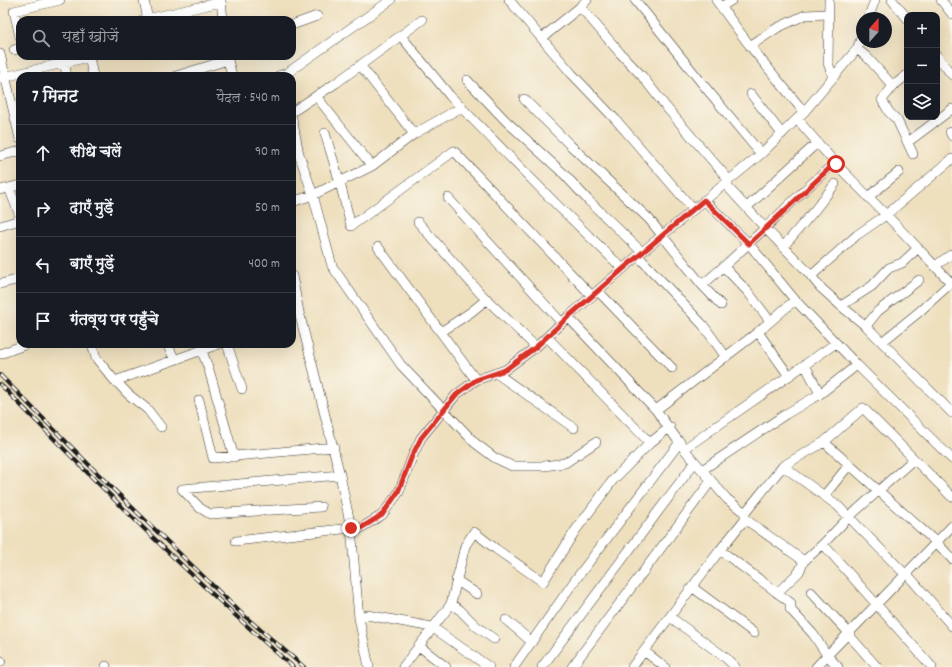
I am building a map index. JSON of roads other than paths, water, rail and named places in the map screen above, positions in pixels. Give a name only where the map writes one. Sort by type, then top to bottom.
[{"type":"street","points":[[16,20],[14,11],[60,0]]},
{"type":"street","points":[[144,0],[146,16]]},
{"type":"street","points":[[288,72],[391,0]]},
{"type":"street","points":[[509,0],[572,74],[616,120],[693,209]]},
{"type":"street","points":[[542,38],[587,0]]},
{"type":"street","points":[[635,0],[761,154]]},
{"type":"street","points":[[732,0],[718,3],[750,46],[804,112]]},
{"type":"street","points":[[829,0],[828,63],[833,77]]},
{"type":"street","points":[[870,12],[875,0]]},
{"type":"street","points":[[892,0],[904,14]]},
{"type":"street","points":[[941,0],[952,14]]},
{"type":"street","points":[[163,16],[221,1],[223,16]]},
{"type":"street","points":[[579,8],[584,11],[642,76],[765,228],[820,287],[866,326],[951,410]]},
{"type":"street","points":[[750,46],[777,28],[805,15],[828,14]]},
{"type":"street","points":[[296,24],[317,16]]},
{"type":"street","points":[[296,109],[422,20]]},
{"type":"street","points":[[401,36],[450,96],[556,204],[623,269]]},
{"type":"street","points":[[236,541],[351,531],[382,515],[398,492],[412,456],[421,438],[456,395],[476,380],[505,370],[536,347],[640,254],[761,154],[804,112],[857,49],[868,57],[893,86]]},
{"type":"street","points":[[0,54],[3,77],[16,124]]},
{"type":"street","points":[[39,72],[73,60]]},
{"type":"street","points":[[91,60],[93,72]]},
{"type":"street","points":[[187,72],[221,60]]},
{"type":"street","points":[[228,60],[231,72]]},
{"type":"street","points":[[940,60],[952,74]]},
{"type":"street","points":[[64,62],[65,72]]},
{"type":"street","points":[[360,65],[414,134]]},
{"type":"street","points":[[3,77],[16,75]]},
{"type":"street","points":[[904,77],[893,86],[882,100],[889,112],[897,120],[913,154]]},
{"type":"street","points":[[467,80],[506,121],[564,174],[640,254],[702,325],[726,357]]},
{"type":"street","points":[[751,94],[782,134]]},
{"type":"street","points":[[316,96],[372,166]]},
{"type":"street","points":[[524,99],[570,145],[649,219],[702,285],[721,305]]},
{"type":"street","points":[[296,201],[340,183],[372,166],[414,134],[462,108]]},
{"type":"street","points":[[912,138],[952,109]]},
{"type":"street","points":[[797,119],[835,163],[952,283],[882,342]]},
{"type":"street","points":[[325,133],[351,226],[454,151],[595,294],[672,368]]},
{"type":"street","points":[[296,139],[299,154],[313,195],[332,266],[401,365],[474,443],[495,458],[512,466],[544,466],[565,463],[596,442]]},
{"type":"street","points":[[747,207],[818,143]]},
{"type":"street","points":[[0,156],[16,152]]},
{"type":"street","points":[[811,276],[857,235],[886,215],[952,159]]},
{"type":"street","points":[[702,285],[724,267],[835,163]]},
{"type":"street","points":[[868,197],[899,172]]},
{"type":"street","points":[[783,247],[810,217],[835,184]]},
{"type":"street","points":[[16,186],[4,189],[16,209]]},
{"type":"street","points":[[448,198],[565,320],[656,410],[670,427],[682,446],[726,499],[745,516],[804,561]]},
{"type":"street","points":[[704,200],[749,244],[795,300],[857,365],[952,459]]},
{"type":"street","points":[[0,226],[16,221]]},
{"type":"street","points":[[418,222],[486,299],[536,347]]},
{"type":"street","points":[[378,247],[476,380]]},
{"type":"street","points":[[841,306],[872,286],[889,268],[902,263],[918,248]]},
{"type":"street","points":[[935,266],[952,254]]},
{"type":"street","points":[[724,267],[748,292],[770,321]]},
{"type":"street","points":[[0,284],[16,280]]},
{"type":"street","points":[[866,326],[878,311],[919,280]]},
{"type":"street","points":[[441,332],[471,312],[486,299]]},
{"type":"street","points":[[656,410],[758,332],[795,300]]},
{"type":"street","points":[[296,314],[334,447],[340,475],[351,531],[359,618],[369,667]]},
{"type":"street","points":[[758,332],[789,376]]},
{"type":"street","points":[[547,337],[650,443]]},
{"type":"street","points":[[514,667],[573,583],[682,446],[789,376],[836,343]]},
{"type":"street","points":[[0,354],[16,348]]},
{"type":"street","points":[[93,348],[96,358],[128,394],[147,409],[161,427]]},
{"type":"street","points":[[169,348],[175,360]]},
{"type":"street","points":[[115,380],[209,348]]},
{"type":"street","points":[[228,348],[242,389]]},
{"type":"street","points":[[202,351],[209,370],[234,457]]},
{"type":"street","points":[[805,365],[820,394]]},
{"type":"street","points":[[702,470],[786,414],[820,394],[857,365]]},
{"type":"street","points":[[496,373],[574,428]]},
{"type":"street","points":[[199,400],[213,458],[334,447]]},
{"type":"street","points":[[632,667],[783,466],[824,442],[863,408],[952,497]]},
{"type":"street","points":[[405,666],[432,627],[451,604],[465,546],[474,532],[543,582],[575,531],[612,480],[650,443],[670,427]]},
{"type":"street","points":[[824,442],[936,542],[952,559]]},
{"type":"street","points":[[777,593],[799,572],[804,561],[824,544],[849,517],[914,459]]},
{"type":"street","points":[[542,667],[696,462]]},
{"type":"street","points":[[824,496],[849,465]]},
{"type":"street","points":[[783,466],[838,506],[906,573],[952,626]]},
{"type":"street","points":[[321,507],[210,514],[200,508],[182,489],[340,475]]},
{"type":"street","points":[[572,667],[711,481]]},
{"type":"street","points":[[816,667],[952,526]]},
{"type":"street","points":[[824,544],[932,667]]},
{"type":"street","points":[[720,550],[791,602],[790,609],[813,634],[827,655],[838,667]]},
{"type":"street","points":[[456,580],[477,594]]},
{"type":"street","points":[[692,587],[754,633]]},
{"type":"street","points":[[811,592],[877,667]]},
{"type":"street","points":[[451,604],[460,610],[476,626],[494,639]]},
{"type":"street","points":[[359,618],[366,615],[432,627],[489,667]]},
{"type":"street","points":[[670,617],[726,658],[735,667]]},
{"type":"street","points":[[506,620],[532,642]]},
{"type":"street","points":[[419,646],[446,667]]},
{"type":"street","points":[[644,651],[665,667]]},
{"type":"railway","points":[[0,375],[109,485],[241,613],[304,667]]},
{"type":"railway","points":[[0,384],[181,564],[293,667]]}]
